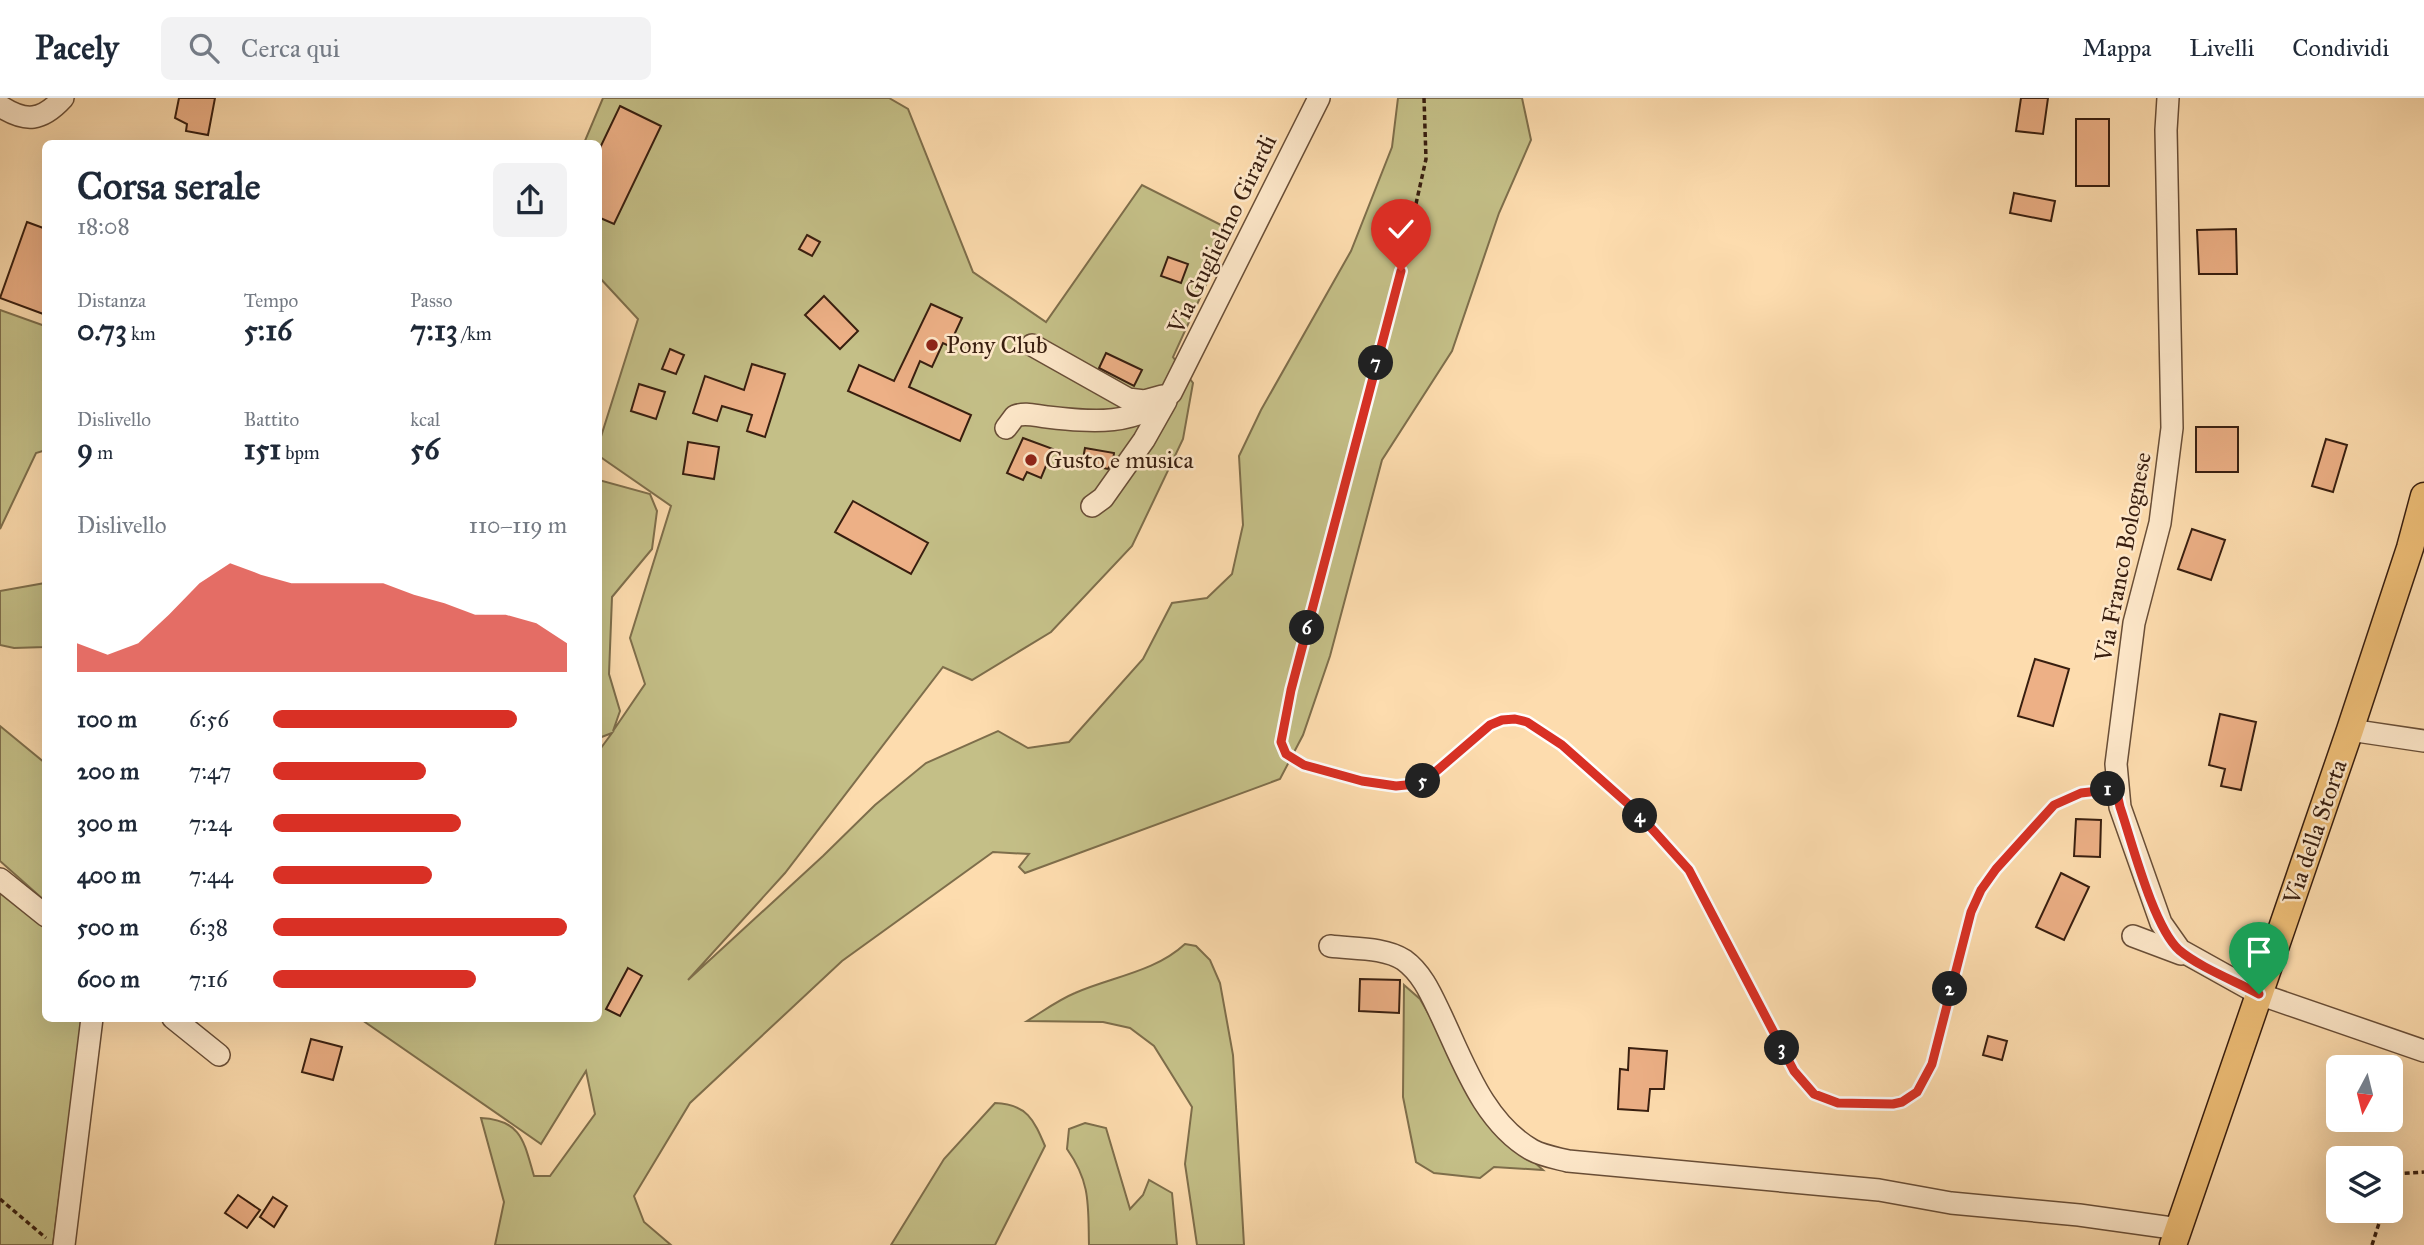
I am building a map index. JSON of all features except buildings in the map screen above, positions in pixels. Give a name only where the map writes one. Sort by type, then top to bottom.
[{"type":"main road","name":"Via della Storta","points":[[2176,1237],[2350,730],[2410,548],[2424,496]]},
{"type":"street","points":[[0,106],[22,117],[39,117],[47,114],[63,98]]},
{"type":"street","name":"Via Guglielmo Girardi","points":[[1092,506],[1102,498],[1144,440],[1171,393],[1319,98]]},
{"type":"street","name":"Via Franco Bolognese","points":[[2168,98],[2166,130],[2172,428],[2160,523],[2134,623],[2116,764],[2116,789],[2120,807],[2161,923],[2180,950],[2259,994],[2424,1051]]},
{"type":"street","points":[[1032,345],[1128,399],[1144,401],[1171,393]]},
{"type":"street","name":"Via Guglielmo Girardi","points":[[1006,428],[1011,419],[1024,414],[1067,419],[1115,420],[1135,417],[1149,411],[1171,393]]},
{"type":"street","points":[[2350,730],[2424,741]]},
{"type":"street","points":[[0,878],[42,913]]},
{"type":"street","name":"Via Franco Bolognese","points":[[2133,936],[2196,960]]},
{"type":"street","points":[[1330,946],[1394,955],[1414,969],[1428,987],[1479,1094],[1512,1135],[1534,1151],[1568,1161],[1879,1190],[1951,1203]]},
{"type":"street","points":[[64,1245],[92,1022]]},
{"type":"street","points":[[178,1022],[219,1055]]},
{"type":"street","points":[[1861,1202],[1951,1203],[2079,1215],[2176,1237]]},
{"type":"path","points":[[1424,98],[1426,159],[1401,271],[1291,690],[1281,742],[1286,754],[1304,765],[1348,778],[1407,786],[1425,780],[1490,725],[1508,719],[1527,722],[1562,745],[1598,775],[1689,870],[1803,1084],[1824,1099],[1857,1105],[1902,1102],[1921,1088],[1932,1064],[1971,912],[1981,890],[1996,869],[2054,805],[2081,793],[2116,789]]},
{"type":"path","points":[[2403,1173],[2424,1172]]},
{"type":"path","points":[[0,1199],[55,1245]]},
{"type":"path","points":[[2372,1245],[2379,1223]]},
{"type":"shaded area","points":[[603,98],[889,98],[908,109],[973,272],[1046,322],[1142,185],[1231,230],[1173,357],[1193,383],[1183,439],[1132,546],[1051,632],[972,680],[943,667],[785,873],[688,980],[875,805],[926,763],[998,731],[1028,748],[1069,742],[1143,659],[1172,603],[1207,598],[1232,574],[1243,525],[1239,456],[1261,410],[1351,251],[1392,147],[1398,98],[1522,98],[1531,140],[1499,213],[1452,351],[1382,460],[1330,656],[1303,735],[1280,779],[1025,873],[1019,867],[1029,854],[993,852],[842,961],[690,1103],[634,1196],[644,1222],[671,1245],[495,1245],[504,1202],[481,1118],[505,1123],[513,1128],[524,1143],[534,1176],[550,1176],[595,1114],[586,1071],[541,1144],[365,1022],[602,1022],[602,747],[612,733],[602,737],[602,481],[650,494],[657,511],[652,549],[612,597],[609,674],[620,711],[613,731],[645,684],[630,638],[671,506],[602,458],[602,433],[638,319],[602,280],[602,140],[585,140]]},
{"type":"shaded area","points":[[0,310],[42,325],[42,451],[36,453],[0,529]]},
{"type":"shaded area","points":[[42,584],[42,647],[14,648],[0,645],[0,591]]},
{"type":"shaded area","points":[[0,726],[42,761],[42,898],[0,861]]},
{"type":"shaded area","points":[[0,892],[42,925],[42,1022],[82,1022],[53,1245],[0,1245]]},
{"type":"shaded area","points":[[1185,944],[1196,946],[1210,960],[1220,983],[1233,1055],[1244,1245],[1197,1245],[1185,1164],[1192,1107],[1154,1046],[1130,1028],[1103,1022],[1027,1021],[1075,993],[1147,968]]},
{"type":"shaded area","points":[[1404,985],[1420,999],[1491,1123],[1543,1170],[1494,1167],[1480,1178],[1434,1173],[1416,1162],[1403,1097]]},
{"type":"shaded area","points":[[995,1103],[1015,1106],[1028,1115],[1045,1146],[995,1245],[891,1245],[944,1159]]},
{"type":"shaded area","points":[[1085,1123],[1106,1128],[1130,1209],[1143,1195],[1149,1180],[1172,1193],[1177,1245],[1089,1245],[1087,1195],[1075,1161],[1067,1149],[1069,1129]]},
{"type":"place","name":"Pony Club","points":[[932,345]]},
{"type":"place","name":"Gusto e musica","points":[[1031,460]]},
{"type":"route","points":[[1401,271],[1291,690],[1281,742],[1286,754],[1293,760],[1348,778],[1407,786],[1425,780],[1490,725],[1508,719],[1527,722],[1562,745],[1598,775],[1635,810],[1689,870],[1794,1071],[1814,1094],[1838,1103],[1893,1104],[1910,1098],[1921,1088],[1932,1064],[1971,912],[1981,890],[1996,869],[2054,805],[2081,793],[2116,789],[2161,923],[2173,943],[2186,955],[2259,994]]}]
